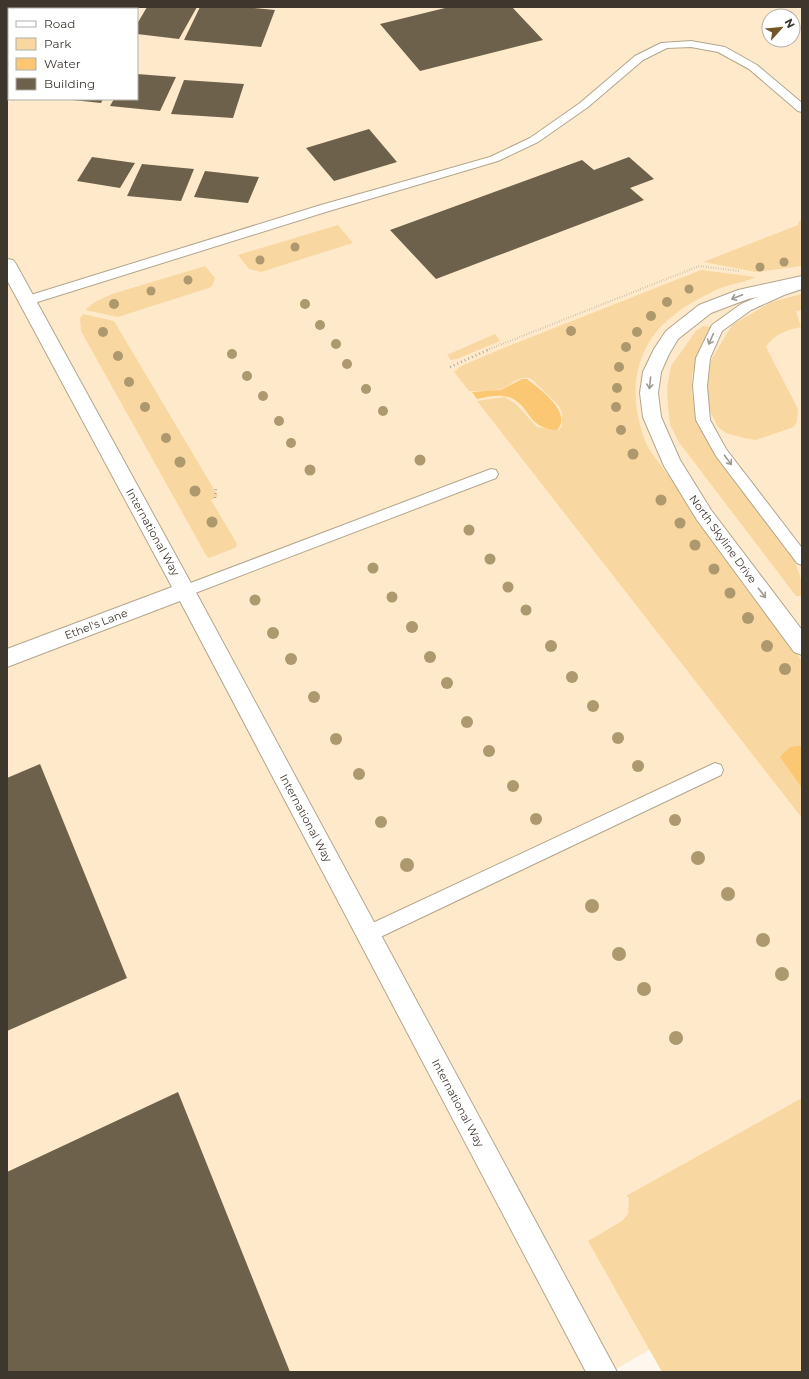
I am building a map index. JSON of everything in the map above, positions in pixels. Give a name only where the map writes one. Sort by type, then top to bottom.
[{"type":"street","name":"International Way","points":[[7,264],[185,591],[602,1372]]},
{"type":"street","name":"North Skyline Drive","points":[[802,282],[744,294],[705,309],[672,335],[660,352],[652,372],[649,393],[652,418],[675,468],[704,515],[802,646]]},
{"type":"street","name":"Ethel's Lane","points":[[7,658],[185,591]]},
{"type":"lane","points":[[26,301],[325,208],[494,159],[534,140],[584,105],[638,58],[665,45],[691,44],[721,49],[753,67],[802,109]]},
{"type":"lane","points":[[802,286],[780,292],[746,307],[717,328],[703,358],[700,386],[703,420],[721,452],[802,559]]},
{"type":"lane","points":[[185,591],[491,474]]},
{"type":"lane","points":[[368,934],[715,770]]},
{"type":"path","points":[[450,367],[494,347],[699,266],[744,272]]},
{"type":"path","points":[[215,498],[216,487]]},
{"type":"shaded area","points":[[7,7],[802,7],[802,1372],[651,1349],[611,1372],[7,1372]]},
{"type":"green space","points":[[802,220],[802,266],[756,272],[703,262],[798,225],[799,221]]},
{"type":"green space","points":[[338,225],[353,243],[261,272],[249,269],[238,255]]},
{"type":"green space","points":[[205,266],[215,278],[212,286],[209,288],[118,317],[85,310],[95,302],[112,294]]},
{"type":"green space","points":[[701,270],[756,277],[721,288],[700,298],[679,311],[659,328],[648,343],[641,360],[637,377],[637,413],[649,449],[802,661],[802,818],[477,401],[505,397],[516,404],[537,427],[559,430],[562,426],[562,413],[559,406],[533,380],[528,378],[517,380],[497,390],[469,391],[454,372],[461,366],[506,347]]},
{"type":"green space","points":[[802,294],[802,310],[796,311],[801,327],[781,333],[766,347],[798,409],[797,421],[794,427],[756,440],[726,433],[718,427],[709,409],[706,392],[711,360],[732,325],[771,302]]},
{"type":"green space","points":[[83,314],[114,321],[218,496],[211,500],[236,542],[237,545],[235,548],[209,558],[206,555],[81,331],[80,318]]},
{"type":"green space","points":[[703,326],[710,327],[710,330],[701,346],[692,375],[692,394],[698,421],[712,450],[792,553],[802,582],[802,596],[796,596],[678,441],[670,424],[667,388],[671,366],[696,331]]},
{"type":"green space","points":[[495,334],[500,341],[457,359],[451,360],[447,355]]},
{"type":"green space","points":[[802,1098],[802,1372],[662,1372],[588,1241],[622,1221],[628,1214],[629,1198],[626,1196]]},
{"type":"water","points":[[522,379],[527,379],[539,388],[558,409],[561,416],[561,423],[557,430],[547,429],[539,425],[515,400],[500,396],[477,399],[472,392],[501,390]]},
{"type":"water","points":[[802,746],[802,788],[780,757],[790,747]]},
{"type":"building","points":[[14,7],[73,7],[72,8]]},
{"type":"building","points":[[81,7],[138,7],[138,8]]},
{"type":"building","points":[[147,7],[197,7],[179,39],[138,34],[138,22]]},
{"type":"building","points":[[200,7],[245,7],[275,10],[261,47],[184,40]]},
{"type":"building","points":[[449,7],[512,7],[543,40],[420,71],[380,24]]},
{"type":"building","points":[[7,59],[8,95],[7,95]]},
{"type":"building","points":[[138,74],[176,77],[160,111],[110,106],[113,100],[138,100]]},
{"type":"building","points":[[184,80],[244,84],[233,118],[171,114]]},
{"type":"building","points":[[72,100],[102,100],[101,103]]},
{"type":"building","points":[[369,129],[397,162],[334,181],[306,148]]},
{"type":"building","points":[[92,157],[135,163],[120,188],[77,181]]},
{"type":"building","points":[[629,157],[654,179],[630,188],[644,200],[436,279],[390,230],[582,160],[594,170]]},
{"type":"building","points":[[142,164],[194,169],[181,201],[127,196]]},
{"type":"building","points":[[205,171],[259,177],[248,203],[194,197]]},
{"type":"building","points":[[40,764],[127,978],[7,1031],[7,778]]},
{"type":"building","points":[[178,1092],[290,1372],[7,1372],[7,1172]]}]
